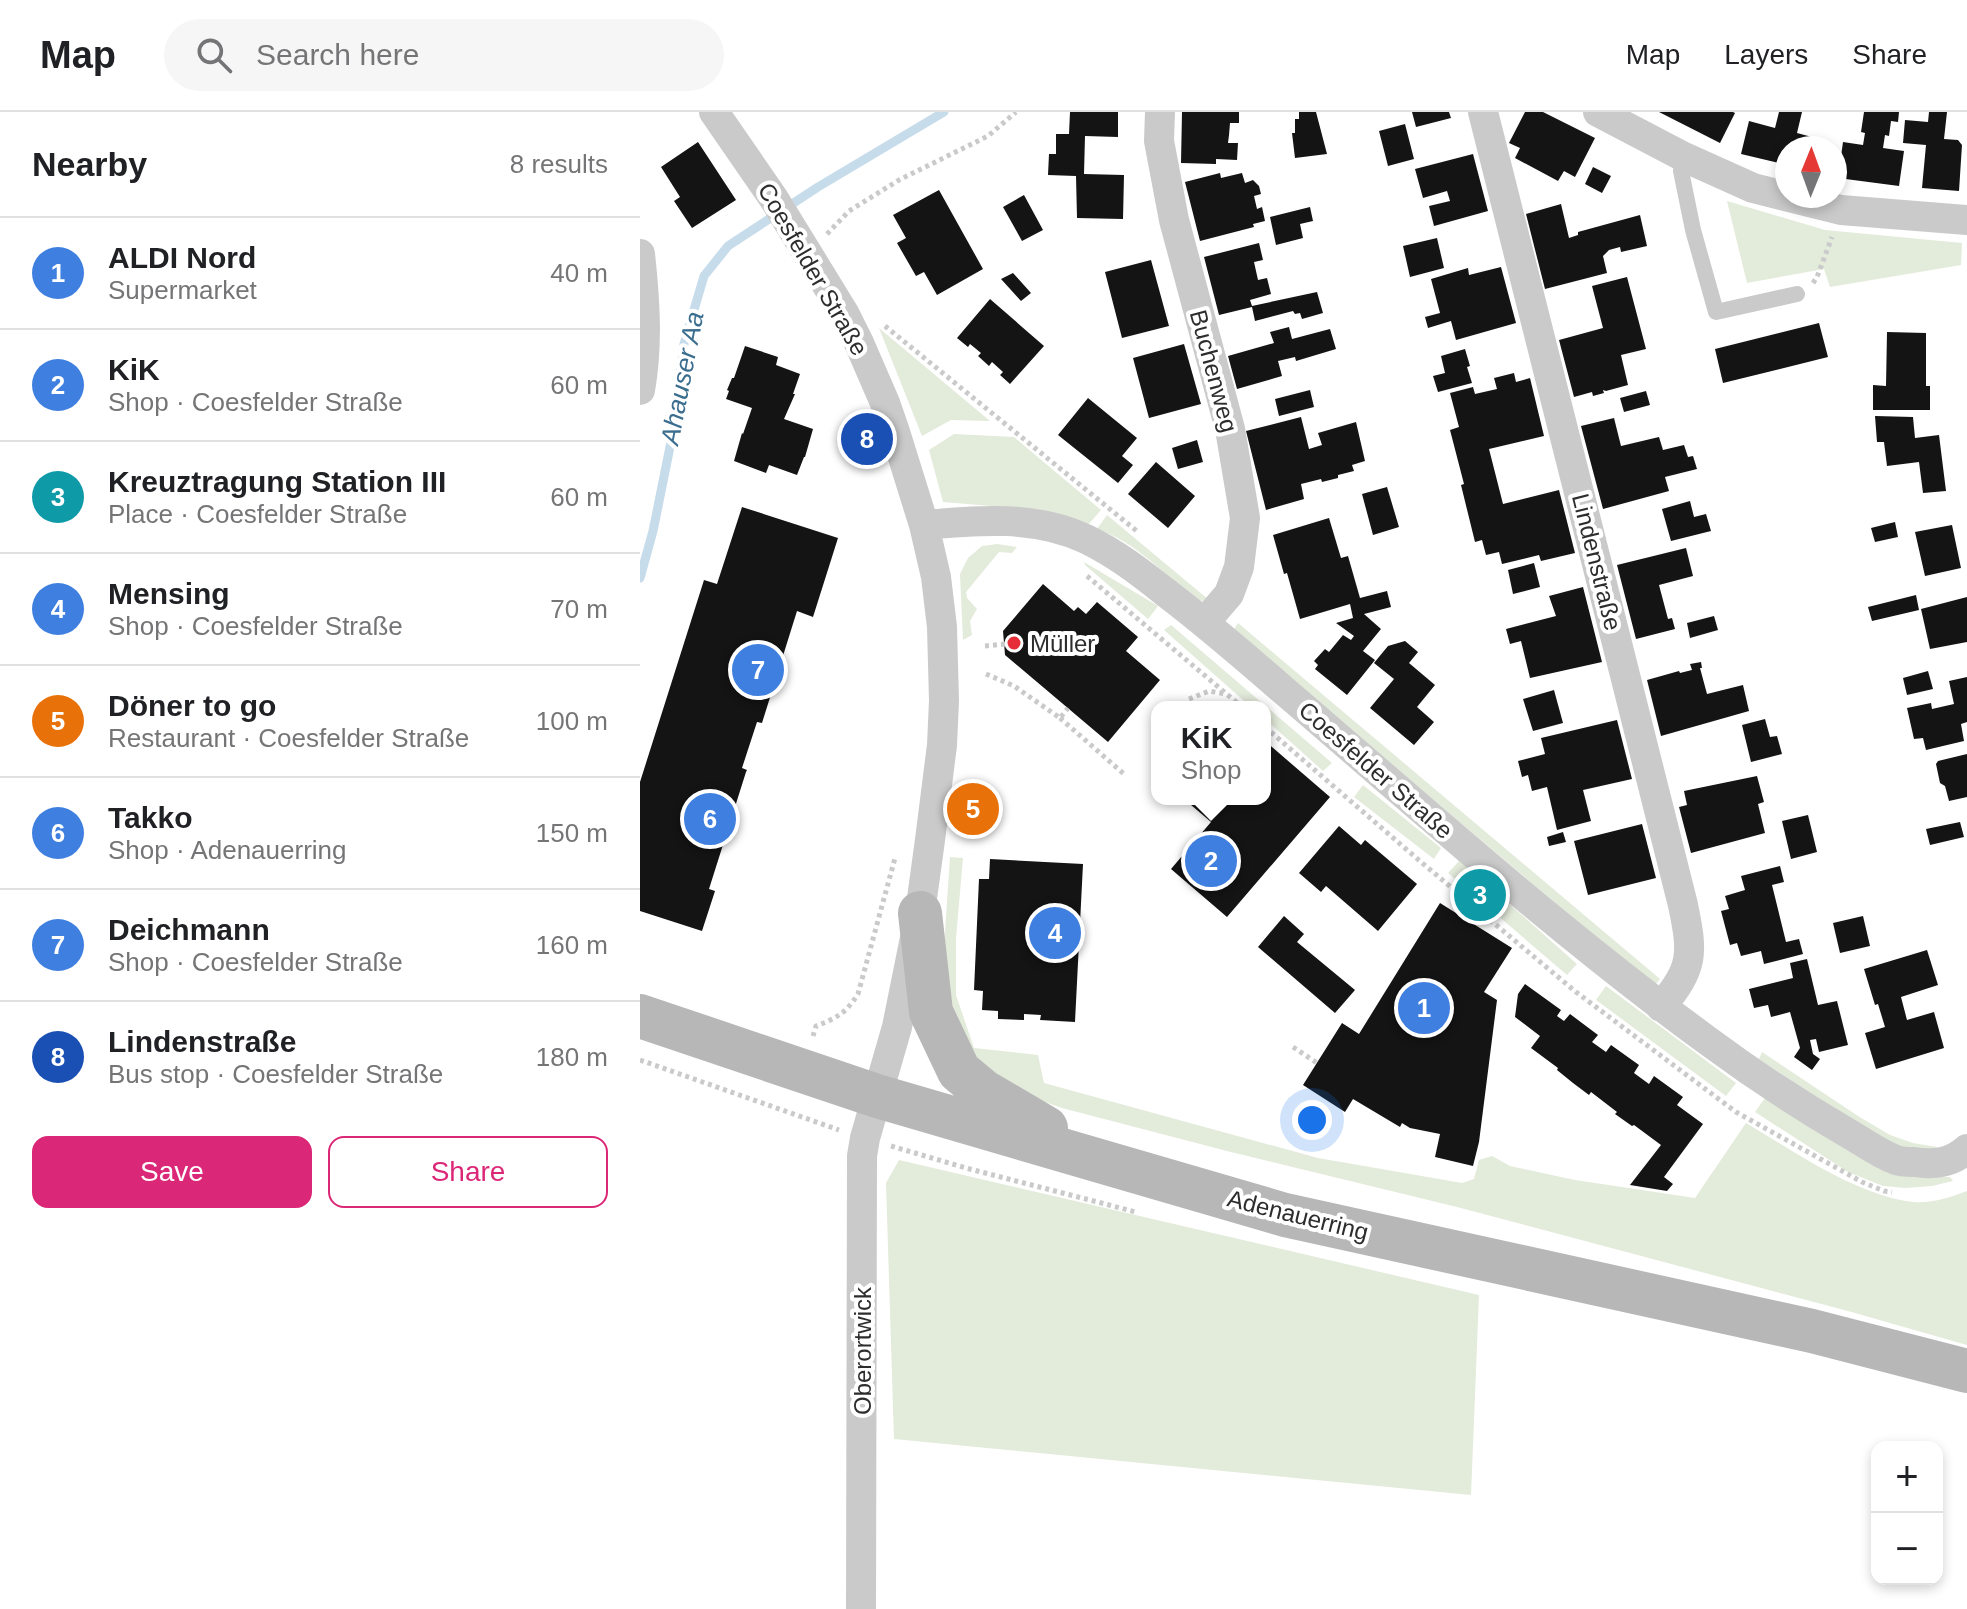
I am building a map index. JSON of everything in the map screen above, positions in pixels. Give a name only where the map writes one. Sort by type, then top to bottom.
[{"type":"main road","points":[[920,913],[931,1012],[959,1071],[983,1091],[1107,1163]]},
{"type":"main road","name":"Adenauerring","points":[[640,1016],[877,1096],[1285,1215],[1812,1331],[1967,1371]]},
{"type":"street","name":"Coesfelder Straße","points":[[714,112],[774,199],[844,313],[885,403],[924,525],[936,577],[944,675],[942,745],[920,913],[897,1027],[877,1096]]},
{"type":"street","name":"Buchenweg","points":[[1160,112],[1159,141],[1174,220],[1230,429],[1245,518],[1239,567],[1229,594],[1205,622]]},
{"type":"street","name":"Lindenstraße","points":[[1483,112],[1690,941],[1687,968],[1678,986],[1661,1007]]},
{"type":"street","points":[[1598,112],[1684,157],[1753,188],[1841,210],[1967,220]]},
{"type":"street","points":[[640,254],[645,296],[644,370],[640,390]]},
{"type":"street","name":"Coesfelder Straße","points":[[924,525],[981,519],[1056,528],[1085,538],[1132,566],[1205,622],[1520,894],[1661,1007],[1754,1075],[1896,1160],[1932,1165],[1956,1159],[1967,1149]]},
{"type":"street","name":"Oberortwick","points":[[861,1609],[862,1156],[877,1096]]},
{"type":"lane","points":[[1684,157],[1681,171],[1693,230],[1716,312],[1797,294]]},
{"type":"path","points":[[801,242],[899,180],[988,136],[1016,112]]},
{"type":"path","points":[[1797,294],[1809,288],[1817,277],[1841,210]]},
{"type":"path","points":[[844,313],[877,319],[1143,535]]},
{"type":"path","points":[[1079,569],[1235,701]]},
{"type":"path","points":[[985,646],[1005,644]]},
{"type":"path","points":[[986,674],[1014,686],[1060,718],[1124,774]]},
{"type":"path","points":[[1189,699],[1209,691],[1227,694]]},
{"type":"path","points":[[1060,718],[1068,708]]},
{"type":"path","points":[[788,1113],[816,1026],[836,1019],[858,994],[896,857]]},
{"type":"path","points":[[1293,1047],[1317,1063]]},
{"type":"path","points":[[640,1060],[865,1138]]},
{"type":"green space","points":[[1727,201],[1825,230],[1962,243],[1961,265],[1830,287],[1824,269],[1747,283]]},
{"type":"green space","points":[[879,328],[990,421],[951,420],[922,436]]},
{"type":"green space","points":[[954,434],[1014,437],[1101,510],[1088,525],[1016,508],[943,502],[929,450]]},
{"type":"green space","points":[[1107,515],[1209,600],[1194,599],[1124,541],[1097,529]]},
{"type":"green space","points":[[997,544],[1017,547],[1012,553],[999,552],[966,592],[967,598],[977,609],[970,621],[972,635],[963,640],[960,574],[968,558],[982,546]]},
{"type":"green space","points":[[1084,562],[1158,606],[1148,619]]},
{"type":"green space","points":[[1238,623],[1660,979],[1654,986],[1233,631]]},
{"type":"green space","points":[[1171,625],[1260,701],[1244,701],[1164,630]]},
{"type":"green space","points":[[1271,711],[1332,763],[1323,771],[1271,724]]},
{"type":"green space","points":[[1363,785],[1441,848],[1434,859],[1354,797]]},
{"type":"green space","points":[[950,857],[963,858],[956,938],[956,995],[974,1048],[1038,1055],[1044,1083],[1318,1158],[1462,1183],[1474,1179],[1479,1160],[1492,1156],[1510,1166],[1575,1180],[1695,1198],[1746,1123],[1826,1171],[1891,1198],[1926,1202],[1967,1191],[1967,1345],[1457,1207],[1062,1108],[1002,1087],[950,1027],[944,947]]},
{"type":"green space","points":[[1460,860],[1577,964],[1567,975],[1448,873]]},
{"type":"green space","points":[[1606,986],[1736,1083],[1726,1096],[1596,1000]]},
{"type":"green space","points":[[1762,1052],[1890,1135],[1937,1147],[1934,1154],[1896,1147],[1759,1059]]},
{"type":"green space","points":[[1765,1098],[1919,1177],[1950,1177],[1953,1181],[1906,1188],[1883,1186],[1848,1172],[1755,1112]]},
{"type":"green space","points":[[899,1160],[1479,1295],[1471,1495],[894,1439],[886,1183]]},
{"type":"building","points":[[1070,112],[1118,112],[1118,137],[1085,136],[1084,174],[1124,175],[1123,219],[1077,218],[1076,176],[1048,175],[1049,154],[1056,154],[1056,134],[1069,134]]},
{"type":"building","points":[[1182,112],[1239,112],[1239,123],[1230,123],[1228,143],[1238,143],[1237,160],[1216,159],[1216,164],[1181,163]]},
{"type":"building","points":[[1299,112],[1316,112],[1327,154],[1295,158],[1292,133],[1295,133],[1295,119],[1299,119]]},
{"type":"building","points":[[1412,112],[1449,112],[1451,118],[1416,127]]},
{"type":"building","points":[[1525,112],[1543,112],[1595,138],[1575,177],[1564,171],[1558,181],[1515,158],[1520,148],[1509,143]]},
{"type":"building","points":[[1659,112],[1733,112],[1735,113],[1720,143]]},
{"type":"building","points":[[1779,112],[1802,112],[1797,133],[1808,136],[1775,136],[1775,162],[1741,154],[1749,121],[1775,128]]},
{"type":"building","points":[[1864,112],[1899,112],[1898,122],[1891,121],[1883,148],[1904,151],[1899,186],[1847,179],[1847,143],[1863,145],[1865,133],[1861,132]]},
{"type":"building","points":[[1929,112],[1947,112],[1944,139],[1958,140],[1962,145],[1959,191],[1922,188],[1926,145],[1903,143],[1905,120],[1928,122]]},
{"type":"building","points":[[1405,124],[1414,159],[1388,166],[1379,131]]},
{"type":"building","points":[[698,142],[736,200],[692,228],[674,201],[680,197],[661,167]]},
{"type":"building","points":[[1473,154],[1488,211],[1434,226],[1429,206],[1450,201],[1447,191],[1423,198],[1415,169]]},
{"type":"building","points":[[1593,167],[1611,176],[1602,193],[1585,184]]},
{"type":"building","points":[[1220,173],[1221,178],[1242,173],[1245,183],[1253,180],[1259,186],[1261,194],[1254,196],[1257,209],[1262,207],[1265,221],[1253,224],[1254,227],[1200,241],[1185,182]]},
{"type":"building","points":[[939,190],[983,269],[937,295],[924,272],[916,276],[897,243],[906,238],[893,215]]},
{"type":"building","points":[[1024,195],[1043,230],[1022,241],[1003,207]]},
{"type":"building","points":[[1561,204],[1569,238],[1578,235],[1578,232],[1640,215],[1647,246],[1621,252],[1620,247],[1609,250],[1603,256],[1607,273],[1545,289],[1526,214]]},
{"type":"building","points":[[1310,207],[1313,221],[1300,224],[1303,238],[1276,245],[1270,217]]},
{"type":"building","points":[[1437,238],[1444,268],[1410,277],[1403,246]]},
{"type":"building","points":[[1259,243],[1263,260],[1254,262],[1258,280],[1267,278],[1271,294],[1250,300],[1252,306],[1317,292],[1323,313],[1302,319],[1300,313],[1293,311],[1255,321],[1252,307],[1219,315],[1204,257]]},
{"type":"building","points":[[1151,260],[1169,326],[1122,338],[1105,272]]},
{"type":"building","points":[[1501,267],[1516,323],[1456,340],[1451,321],[1428,328],[1425,317],[1440,313],[1431,279],[1468,268],[1469,275]]},
{"type":"building","points":[[1013,273],[1031,293],[1021,301],[1001,279]]},
{"type":"building","points":[[1627,277],[1646,349],[1621,355],[1628,385],[1603,390],[1604,393],[1593,396],[1592,392],[1574,397],[1559,340],[1603,328],[1592,286]]},
{"type":"building","points":[[990,299],[1044,346],[1010,384],[992,362],[989,366],[978,356],[981,353],[957,338]]},
{"type":"building","points":[[1819,323],[1828,357],[1723,383],[1715,349]]},
{"type":"building","points":[[1289,327],[1292,339],[1330,329],[1336,349],[1296,361],[1295,357],[1278,361],[1282,376],[1237,389],[1228,356],[1274,343],[1270,332]]},
{"type":"building","points":[[1887,332],[1926,333],[1926,386],[1930,386],[1930,410],[1873,410],[1873,385],[1886,386]]},
{"type":"building","points":[[1184,344],[1201,404],[1149,418],[1133,358]]},
{"type":"building","points":[[745,346],[778,357],[776,365],[800,374],[784,419],[813,429],[797,475],[769,465],[766,473],[734,461],[752,408],[726,399]]},
{"type":"building","points":[[1465,349],[1472,383],[1438,392],[1433,376],[1445,373],[1441,356]]},
{"type":"building","points":[[1514,373],[1516,382],[1530,378],[1544,436],[1489,449],[1503,504],[1559,490],[1575,553],[1541,561],[1539,555],[1502,564],[1499,552],[1486,555],[1482,540],[1475,542],[1450,430],[1459,427],[1450,393],[1473,387],[1475,394],[1497,389],[1494,378]]},
{"type":"building","points":[[1310,390],[1314,407],[1279,416],[1275,399]]},
{"type":"building","points":[[1646,391],[1650,405],[1624,412],[1620,398]]},
{"type":"building","points":[[1088,398],[1137,438],[1122,456],[1133,465],[1118,483],[1058,435]]},
{"type":"building","points":[[1875,416],[1913,417],[1915,438],[1939,435],[1946,491],[1923,493],[1919,462],[1887,466],[1884,442],[1877,442]]},
{"type":"building","points":[[1301,417],[1309,449],[1322,445],[1318,433],[1356,422],[1365,461],[1352,465],[1354,471],[1338,475],[1338,478],[1301,484],[1304,499],[1266,510],[1246,431]]},
{"type":"building","points":[[1614,418],[1621,446],[1659,437],[1663,450],[1684,445],[1688,457],[1693,456],[1697,469],[1665,477],[1669,491],[1603,509],[1581,426]]},
{"type":"building","points":[[1197,440],[1203,462],[1178,469],[1172,448]]},
{"type":"building","points":[[1156,462],[1195,496],[1168,528],[1128,494]]},
{"type":"building","points":[[1387,487],[1399,527],[1373,535],[1362,494]]},
{"type":"building","points":[[1690,501],[1694,517],[1706,514],[1711,531],[1671,541],[1662,509]]},
{"type":"building","points":[[742,507],[838,538],[813,617],[797,611],[762,723],[757,722],[742,768],[747,770],[709,889],[715,891],[702,931],[640,911],[640,782],[704,580],[717,584]]},
{"type":"building","points":[[1329,518],[1341,558],[1348,556],[1360,598],[1387,591],[1391,607],[1364,614],[1381,629],[1363,651],[1375,660],[1347,695],[1315,669],[1318,665],[1314,661],[1325,649],[1329,652],[1343,635],[1351,640],[1354,636],[1336,623],[1353,618],[1350,604],[1300,619],[1273,535]]},
{"type":"building","points":[[1895,522],[1898,537],[1875,542],[1871,528]]},
{"type":"building","points":[[1952,525],[1961,568],[1925,576],[1915,532]]},
{"type":"building","points":[[1686,548],[1693,576],[1659,585],[1668,619],[1672,618],[1675,629],[1636,639],[1617,565]]},
{"type":"building","points":[[1534,563],[1540,587],[1513,594],[1508,570]]},
{"type":"building","points":[[1043,584],[1074,611],[1078,607],[1086,614],[1097,602],[1138,637],[1126,651],[1160,680],[1108,742],[1005,655],[1003,631]]},
{"type":"building","points":[[1583,587],[1602,662],[1530,678],[1521,641],[1510,644],[1506,629],[1556,616],[1549,596]]},
{"type":"building","points":[[1916,595],[1919,610],[1872,621],[1868,607]]},
{"type":"building","points":[[1967,597],[1967,642],[1930,649],[1921,609]]},
{"type":"building","points":[[1714,616],[1718,630],[1690,638],[1687,623]]},
{"type":"building","points":[[1405,641],[1418,652],[1409,663],[1435,685],[1417,707],[1434,722],[1414,745],[1370,708],[1394,679],[1374,663],[1388,646]]},
{"type":"building","points":[[1701,662],[1707,694],[1743,685],[1749,711],[1661,736],[1647,680],[1692,670],[1690,664]]},
{"type":"building","points":[[1928,671],[1933,689],[1907,695],[1903,678]]},
{"type":"building","points":[[1967,677],[1967,722],[1961,724],[1964,741],[1926,750],[1923,738],[1914,739],[1907,708],[1931,703],[1932,709],[1954,704],[1949,681]]},
{"type":"building","points":[[1554,690],[1563,723],[1533,731],[1523,699]]},
{"type":"building","points":[[1765,719],[1770,737],[1777,736],[1782,754],[1751,762],[1742,725]]},
{"type":"building","points":[[1617,720],[1632,779],[1583,790],[1591,821],[1557,830],[1547,787],[1532,791],[1528,775],[1522,777],[1518,761],[1545,754],[1541,738]]},
{"type":"building","points":[[1271,746],[1330,797],[1227,917],[1171,869],[1211,822],[1191,805],[1271,805]]},
{"type":"building","points":[[1967,754],[1967,797],[1949,801],[1945,786],[1940,783],[1936,764]]},
{"type":"building","points":[[1757,776],[1764,802],[1758,804],[1765,833],[1691,853],[1679,807],[1687,805],[1684,791]]},
{"type":"building","points":[[1808,815],[1817,852],[1791,859],[1782,821]]},
{"type":"building","points":[[1960,822],[1964,837],[1930,845],[1926,829]]},
{"type":"building","points":[[1642,824],[1656,878],[1588,895],[1574,841]]},
{"type":"building","points":[[1339,826],[1361,845],[1365,840],[1417,884],[1378,931],[1326,886],[1321,892],[1299,873]]},
{"type":"building","points":[[1563,832],[1566,842],[1549,846],[1547,837]]},
{"type":"building","points":[[990,859],[1083,864],[1075,1022],[1040,1020],[1041,1015],[1024,1014],[1024,1020],[998,1019],[998,1011],[982,1010],[983,991],[974,990],[979,879],[989,879]]},
{"type":"building","points":[[1780,866],[1784,882],[1772,885],[1786,942],[1799,939],[1803,954],[1764,964],[1761,951],[1741,956],[1737,943],[1730,945],[1721,911],[1729,909],[1725,896],[1745,890],[1741,876]]},
{"type":"building","points":[[1440,903],[1512,948],[1484,992],[1497,1000],[1479,1142],[1473,1166],[1435,1157],[1440,1134],[1410,1128],[1402,1123],[1400,1127],[1353,1099],[1345,1112],[1303,1085],[1342,1023],[1359,1034]]},
{"type":"building","points":[[1284,916],[1304,934],[1297,942],[1355,990],[1335,1013],[1258,947]]},
{"type":"building","points":[[1863,916],[1870,946],[1840,953],[1833,923]]},
{"type":"building","points":[[1927,950],[1938,985],[1901,997],[1907,1020],[1934,1012],[1944,1048],[1876,1069],[1865,1033],[1885,1027],[1864,969]]},
{"type":"building","points":[[1807,959],[1818,1005],[1837,1001],[1848,1045],[1819,1052],[1816,1039],[1810,1040],[1813,1054],[1820,1059],[1812,1070],[1794,1057],[1800,1048],[1790,1012],[1771,1017],[1768,1005],[1754,1008],[1749,989],[1793,978],[1790,963]]},
{"type":"building","points":[[1525,984],[1561,1010],[1557,1016],[1564,1021],[1570,1014],[1598,1035],[1592,1042],[1606,1052],[1611,1045],[1639,1065],[1634,1073],[1649,1084],[1654,1076],[1683,1097],[1677,1105],[1703,1124],[1664,1177],[1673,1184],[1667,1191],[1630,1185],[1661,1145],[1615,1114],[1617,1112],[1591,1092],[1589,1095],[1531,1048],[1540,1036],[1515,1017],[1518,994]]},
{"type":"waterway","name":"Ahauser Aa","points":[[640,578],[673,432],[684,344],[704,276],[728,246],[818,187],[944,112]]},
{"type":"place","name":"Lindenstraße","points":[[867,439]]},
{"type":"place","name":"Müller","points":[[1014,643]]},
{"type":"place","name":"Deichmann","points":[[758,670]]},
{"type":"place","name":"Döner to go","points":[[973,809]]},
{"type":"place","name":"Takko","points":[[710,819]]},
{"type":"place","name":"KiK","points":[[1211,861]]},
{"type":"place","name":"Kreuztragung Station III","points":[[1480,895]]},
{"type":"place","name":"Mensing","points":[[1055,933]]},
{"type":"place","name":"ALDI Nord","points":[[1424,1008]]}]
